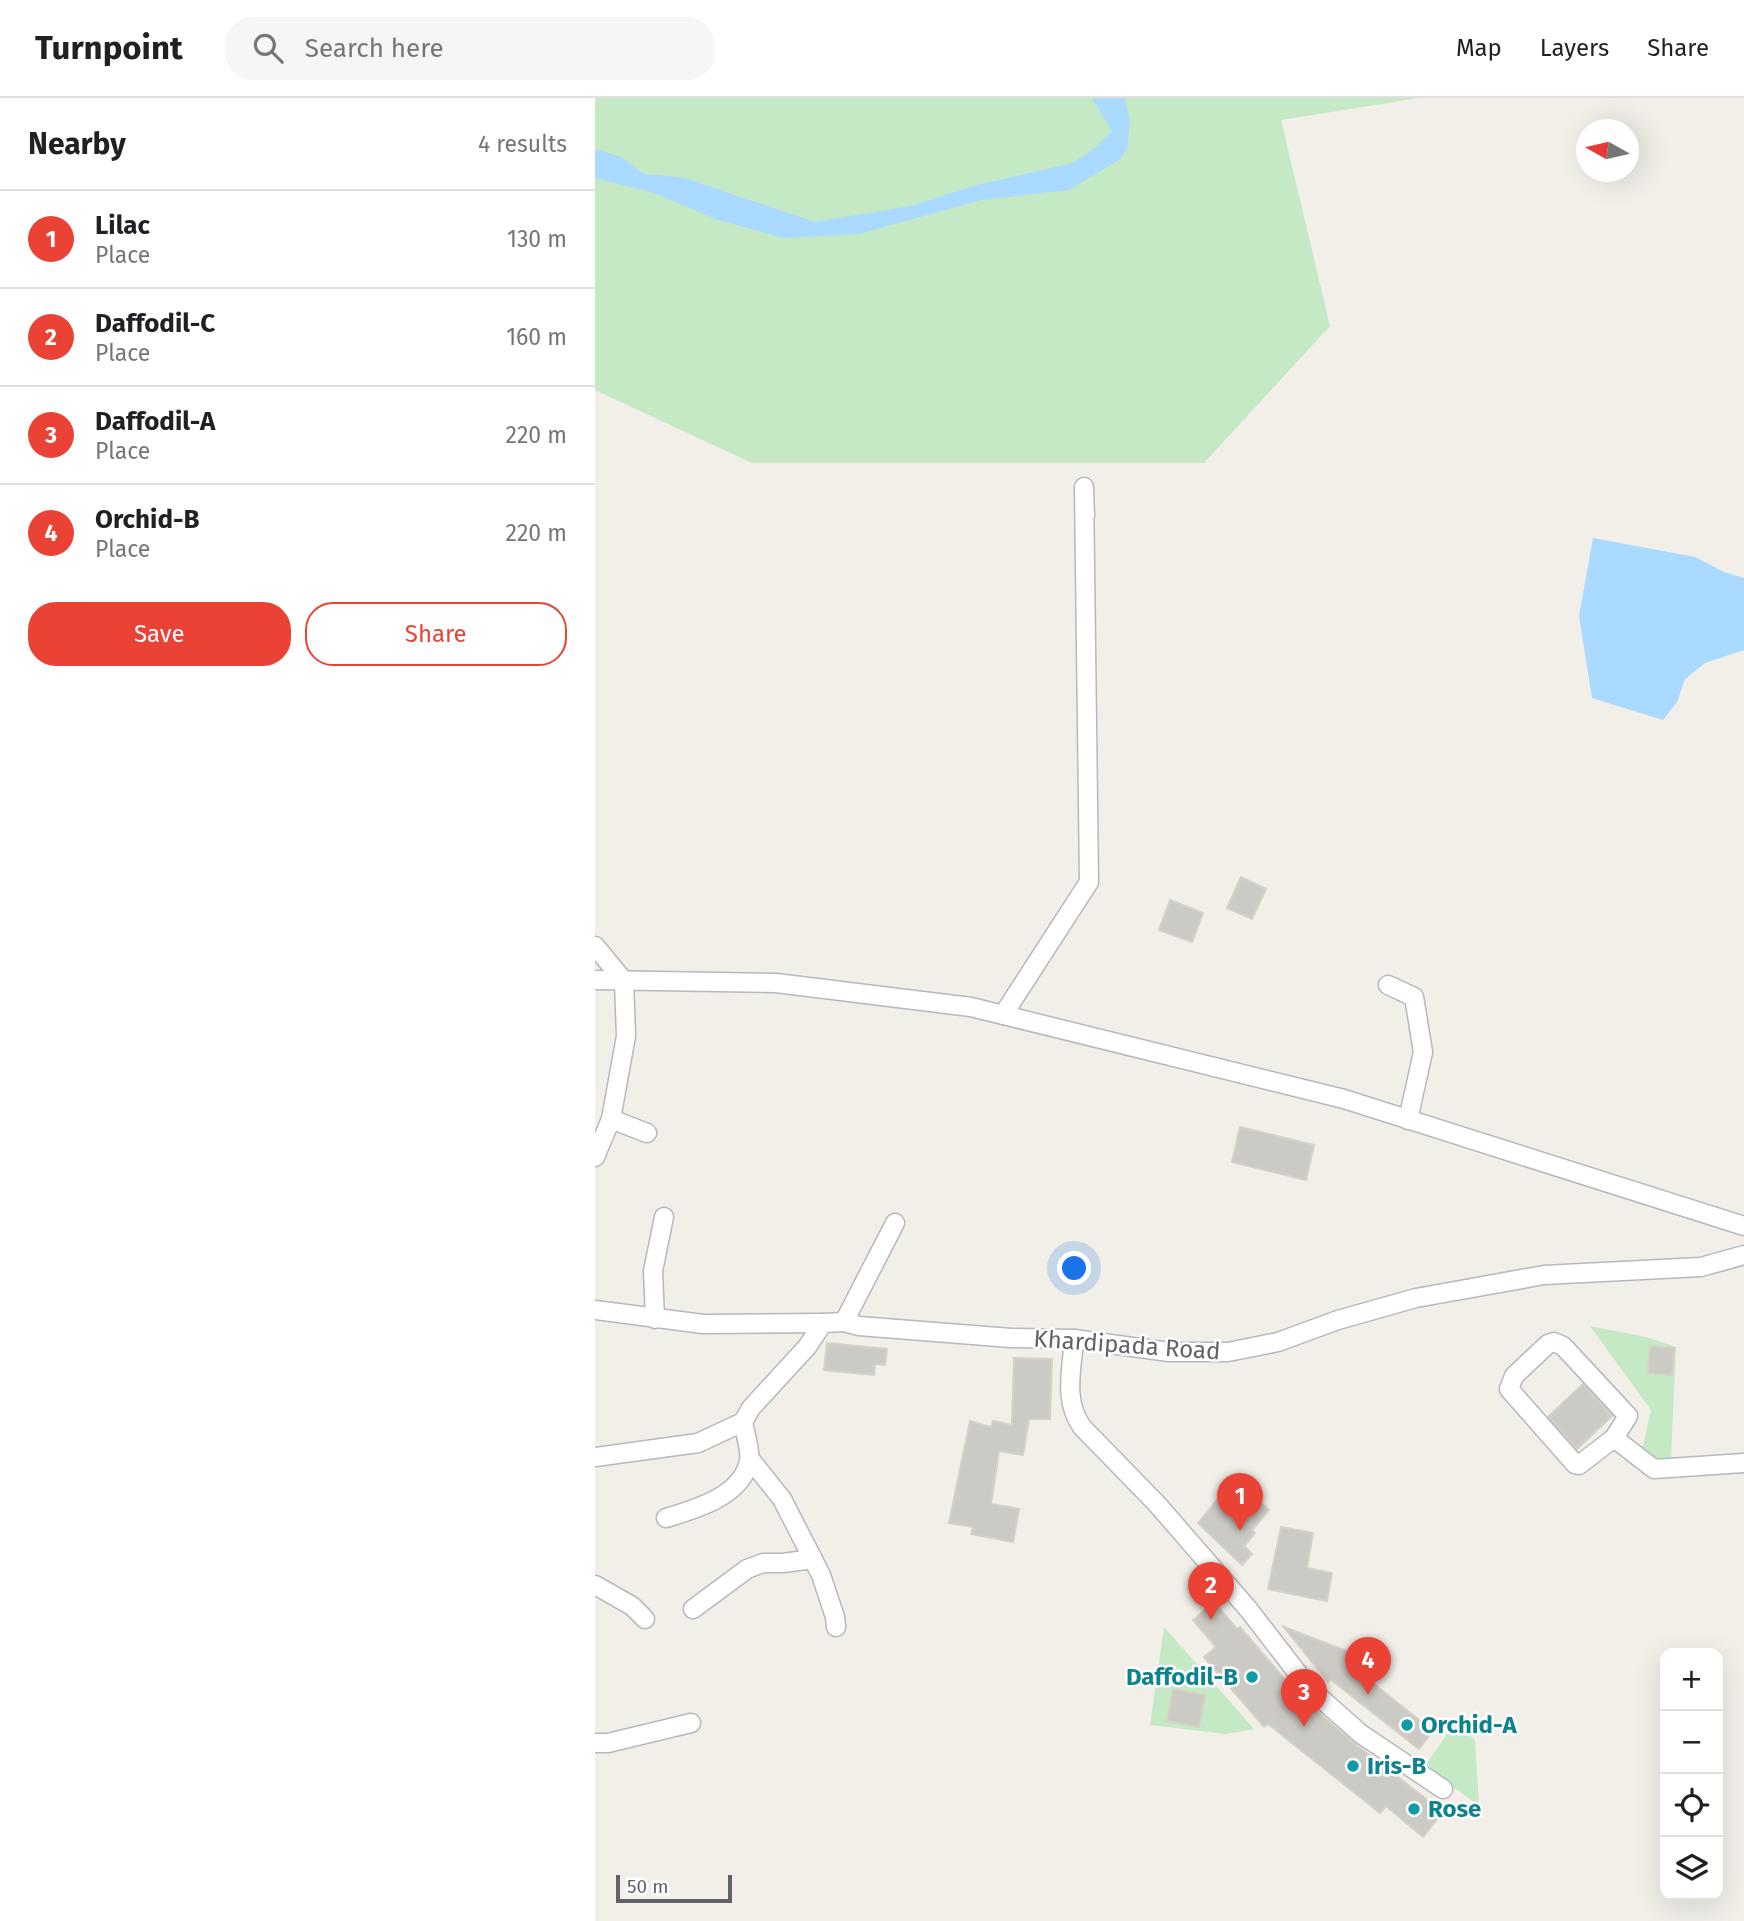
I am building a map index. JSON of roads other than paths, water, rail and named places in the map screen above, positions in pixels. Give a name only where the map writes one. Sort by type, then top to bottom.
[{"type":"street","points":[[1003,1015],[1089,882],[1084,487],[1085,516]]},
{"type":"street","points":[[595,946],[624,981],[626,1036],[611,1119],[595,1157]]},
{"type":"street","points":[[595,981],[776,983],[971,1007],[1344,1099],[1744,1226]]},
{"type":"street","points":[[1388,985],[1414,997],[1423,1052],[1408,1119]]},
{"type":"street","points":[[611,1119],[647,1133]]},
{"type":"street","points":[[655,1319],[653,1271],[664,1217]]},
{"type":"street","points":[[844,1322],[895,1223]]},
{"type":"street","name":"Khardipada Road","points":[[595,1310],[703,1324],[844,1322],[859,1326],[1011,1338],[1074,1339],[1169,1352],[1228,1352],[1278,1342],[1338,1320],[1429,1296],[1544,1275],[1702,1266],[1744,1255]]},
{"type":"street","points":[[595,1457],[698,1443],[743,1422],[751,1408],[807,1348],[823,1323]]},
{"type":"street","points":[[1074,1339],[1069,1401],[1082,1427],[1182,1533],[1249,1610],[1309,1688],[1361,1734],[1443,1789]]},
{"type":"street","points":[[1559,1343],[1626,1413],[1628,1418],[1614,1438],[1584,1463],[1576,1464],[1511,1393],[1510,1383],[1514,1376],[1548,1344],[1559,1343]]},
{"type":"street","points":[[743,1422],[750,1458],[782,1499],[813,1559],[821,1575],[836,1627]]},
{"type":"street","points":[[1614,1438],[1654,1469],[1744,1463]]},
{"type":"street","points":[[666,1518],[705,1504],[734,1488],[743,1478],[750,1458]]},
{"type":"street","points":[[693,1609],[747,1569],[763,1563],[813,1559]]},
{"type":"street","points":[[595,1586],[632,1606],[645,1619]]},
{"type":"street","points":[[595,1742],[608,1743],[691,1723]]},
{"type":"water","points":[[1092,98],[1125,98],[1130,121],[1127,149],[1119,160],[1069,190],[981,200],[859,234],[784,238],[718,220],[654,193],[595,178],[595,149],[621,157],[644,174],[685,178],[815,222],[911,206],[969,187],[1073,163],[1095,148],[1112,131]]},
{"type":"water","points":[[1593,538],[1695,557],[1724,572],[1744,578],[1744,650],[1705,663],[1685,679],[1677,702],[1663,720],[1592,698],[1579,616]]},
{"type":"place","name":"Lilac","points":[[1240,1531]]},
{"type":"place","name":"Daffodil-C","points":[[1211,1620]]},
{"type":"place","name":"Daffodil-B","points":[[1252,1677]]},
{"type":"place","name":"Orchid-B","points":[[1368,1695]]},
{"type":"place","name":"Orchid-A","points":[[1407,1725]]},
{"type":"place","name":"Daffodil-A","points":[[1304,1727]]},
{"type":"place","name":"Iris-B","points":[[1353,1766]]},
{"type":"place","name":"Rose","points":[[1414,1809]]}]
